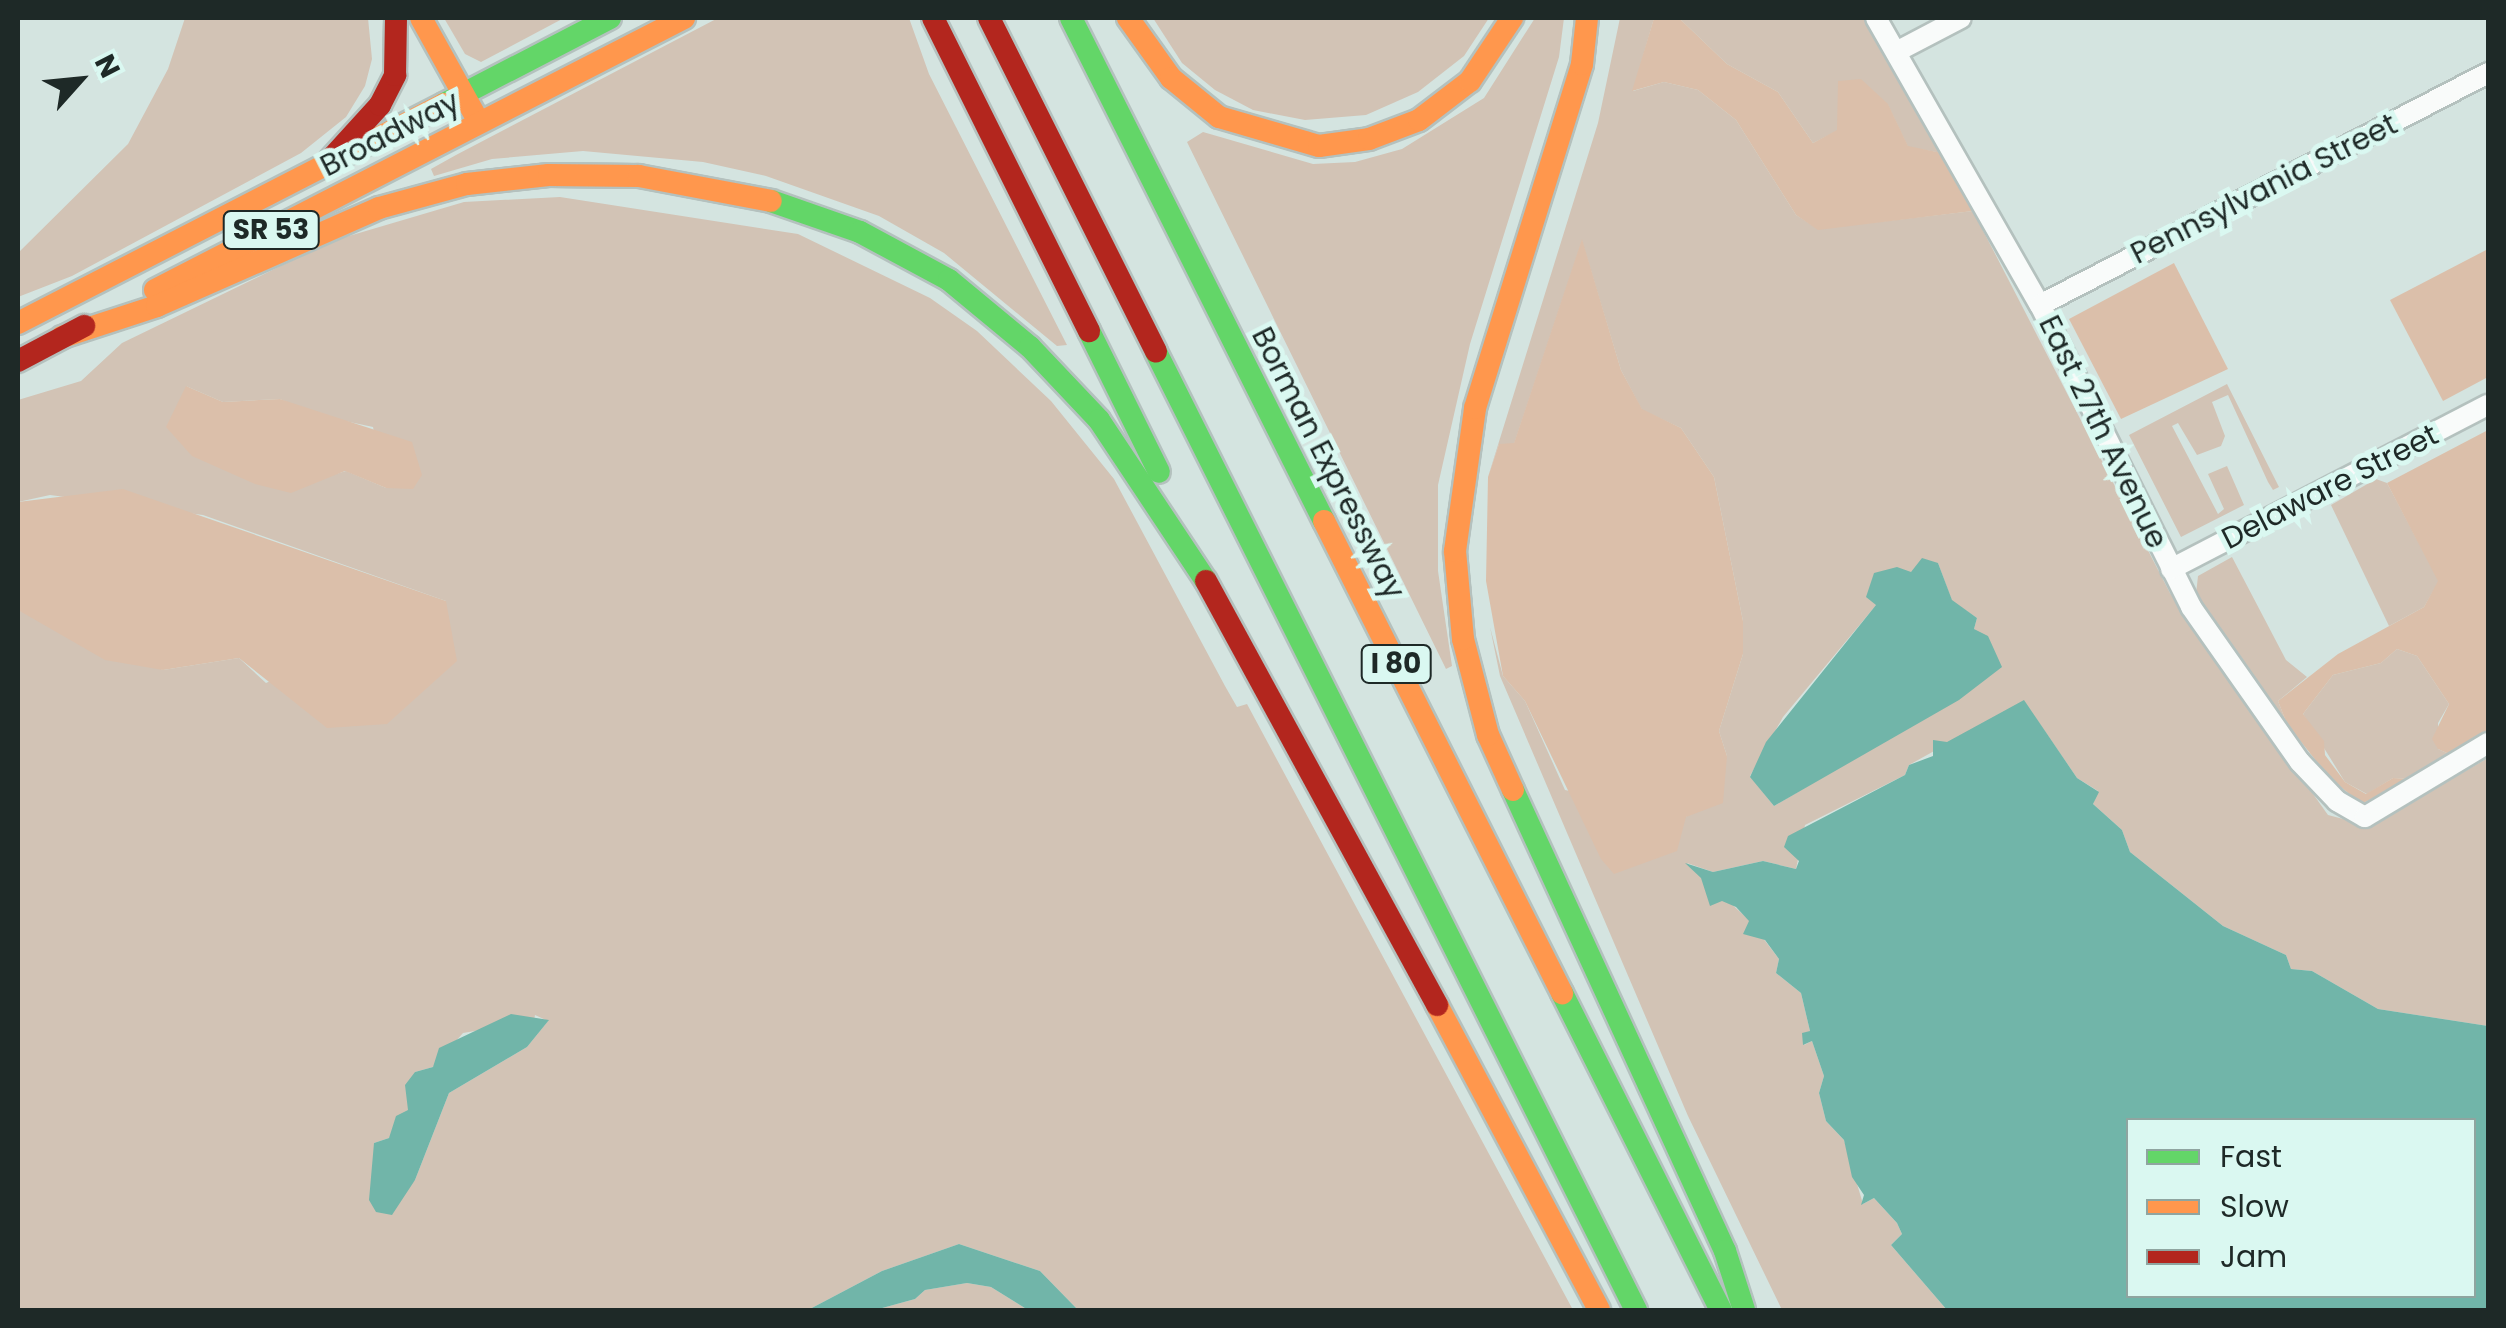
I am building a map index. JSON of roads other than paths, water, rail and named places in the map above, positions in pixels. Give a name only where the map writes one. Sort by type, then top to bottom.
[{"type":"main road","points":[[330,160],[364,127],[386,94],[394,74],[396,18]]},
{"type":"main road","points":[[421,18],[479,122]]},
{"type":"main road","name":"Broadway","points":[[18,323],[610,18]]},
{"type":"main road","name":"Broadway","points":[[18,361],[684,18]]},
{"type":"main road","points":[[933,18],[1244,643],[1599,1310]]},
{"type":"main road","name":"I 80","points":[[990,18],[1636,1310]]},
{"type":"main road","name":"Borman Expressway","points":[[1071,18],[1721,1310]]},
{"type":"main road","points":[[1128,18],[1172,78],[1219,117],[1320,146],[1369,139],[1418,120],[1470,81],[1512,18]]},
{"type":"main road","points":[[1587,18],[1582,64],[1475,408],[1455,551],[1462,639],[1488,734],[1725,1252],[1744,1310]]},
{"type":"main road","points":[[62,337],[157,306],[379,208],[467,184],[640,176],[754,196],[860,232],[949,280],[1030,348],[1099,420],[1141,476],[1244,643]]},
{"type":"street","name":"East 27th Avenue","points":[[1876,18],[2040,305],[2171,570],[2282,740],[2337,802],[2365,817],[2488,743]]},
{"type":"street","points":[[1896,52],[1962,18]]},
{"type":"street","name":"Pennsylvania Street","points":[[2040,305],[2488,73]]},
{"type":"street","name":"Delaware Street","points":[[2171,570],[2488,404]]}]
